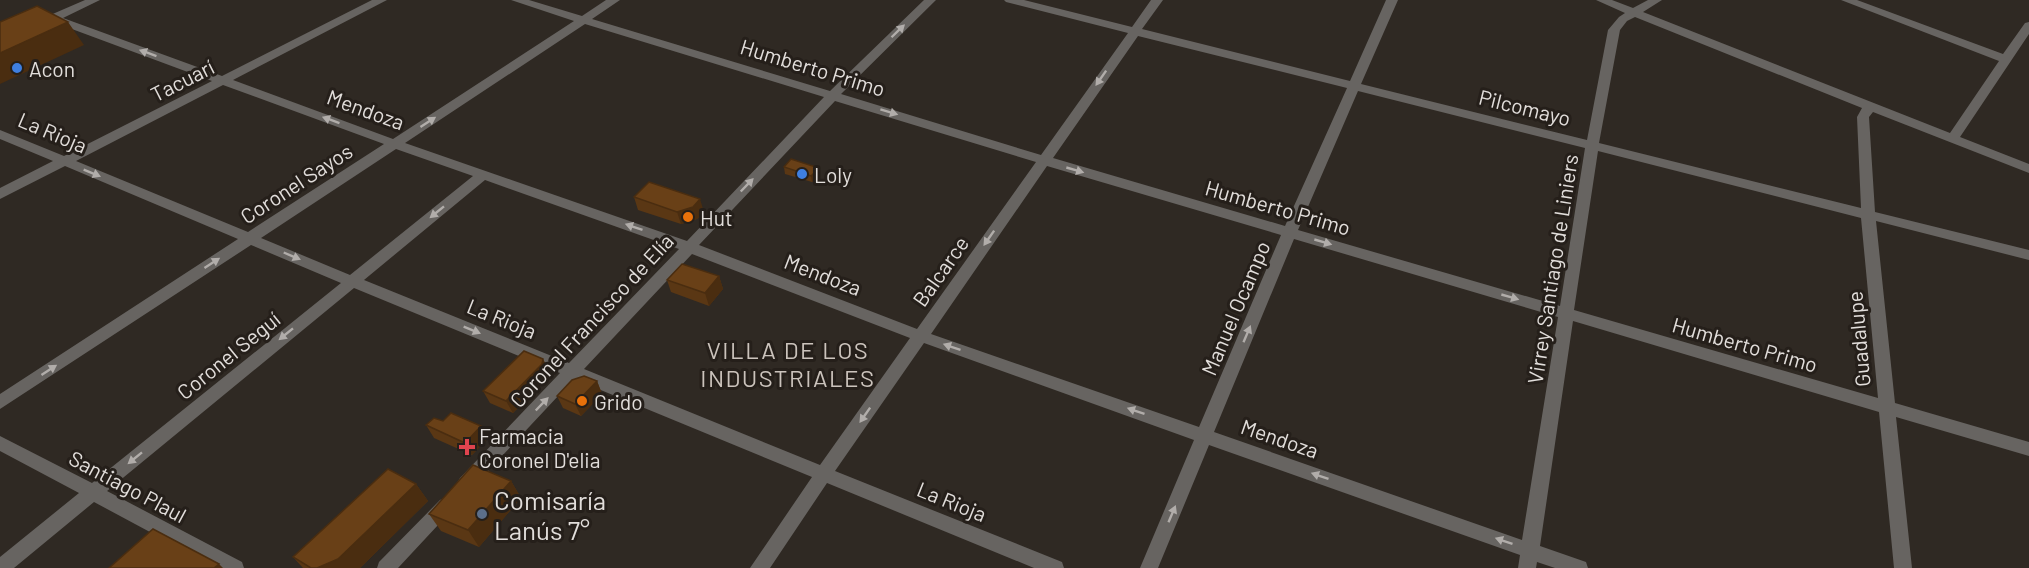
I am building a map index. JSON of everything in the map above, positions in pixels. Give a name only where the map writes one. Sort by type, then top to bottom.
[{"type":"street","points":[[32,28],[94,0]]},
{"type":"street","name":"Tacuarí","points":[[0,194],[381,0]]},
{"type":"street","name":"Humberto Primo","points":[[517,0],[1043,160],[2029,449]]},
{"type":"street","name":"Coronel Sayos","points":[[0,402],[614,0]]},
{"type":"street","name":"Coronel Francisco de Elía","points":[[386,568],[833,95],[930,0]]},
{"type":"street","name":"Pilcomayo","points":[[1010,0],[2029,255]]},
{"type":"street","name":"Balcarce","points":[[759,568],[1157,0]]},
{"type":"street","name":"Manuel Ocampo","points":[[1149,568],[1289,232],[1392,0]]},
{"type":"street","points":[[1602,0],[2029,169]]},
{"type":"street","name":"Virrey Santiago de Liniers","points":[[1527,568],[1592,146],[1614,30],[1617,24],[1656,0]]},
{"type":"street","points":[[1846,0],[2006,59]]},
{"type":"street","name":"Mendoza","points":[[52,18],[395,144],[689,247],[920,336],[1579,568]]},
{"type":"street","points":[[1952,139],[2006,59],[2024,42],[2029,25]]},
{"type":"street","name":"Guadalupe","points":[[1869,107],[1863,117],[1868,216],[1904,568]]},
{"type":"street","name":"La Rioja","points":[[0,134],[351,281],[1055,568]]},
{"type":"street","name":"Coronel Seguí","points":[[0,568],[483,175]]},
{"type":"street","name":"Santiago Plaul","points":[[0,443],[235,568]]},
{"type":"building","points":[[37,6],[68,22],[0,53],[0,22]]},
{"type":"building","points":[[791,159],[819,168],[811,176],[784,167]]},
{"type":"building","points":[[649,182],[700,199],[693,207],[677,212],[634,197]]},
{"type":"building","points":[[682,264],[719,276],[705,293],[667,280]]},
{"type":"building","points":[[524,351],[543,359],[542,364],[506,401],[483,391]]},
{"type":"building","points":[[584,376],[597,381],[575,404],[557,396],[572,380]]},
{"type":"building","points":[[451,413],[481,426],[465,443],[426,425],[434,418],[443,421]]},
{"type":"building","points":[[473,465],[511,481],[468,530],[429,514]]},
{"type":"building","points":[[388,469],[416,484],[338,559],[317,568],[311,568],[293,557]]},
{"type":"building","points":[[153,529],[219,564],[214,568],[109,568]]},
{"type":"place","name":"Acon","points":[[17,68]]},
{"type":"place","name":"Loly","points":[[802,174]]},
{"type":"place","name":"Hut","points":[[688,217]]},
{"type":"place","name":"Grido","points":[[582,401]]},
{"type":"place","name":"Farmacia Coronel D'elia","points":[[467,447]]},
{"type":"place","name":"Comisaría Lanús 7°","points":[[482,514]]},
{"type":"district","name":"VILLA DE LOS INDUSTRIALES","points":[[788,363]]}]
